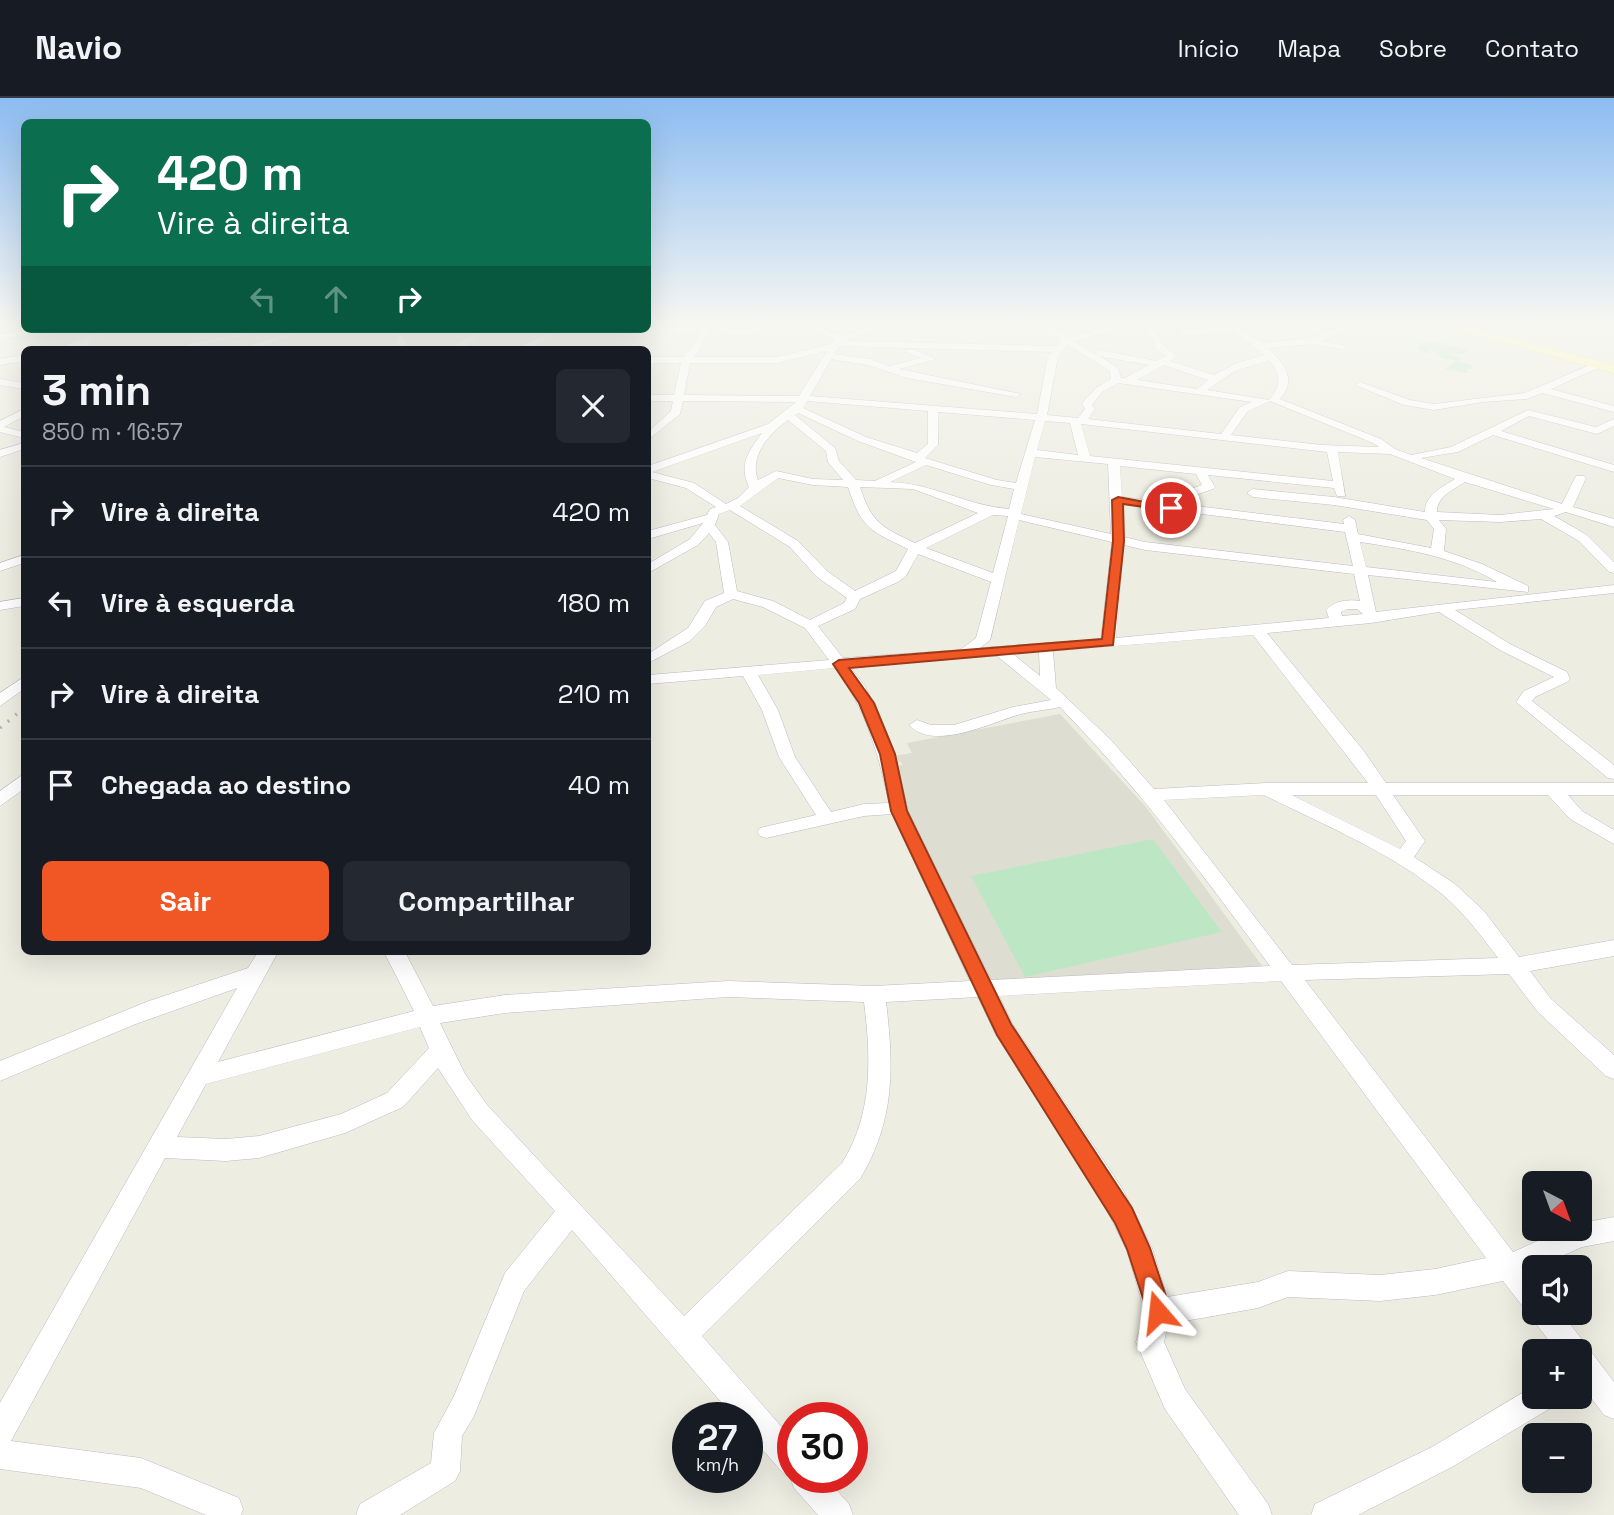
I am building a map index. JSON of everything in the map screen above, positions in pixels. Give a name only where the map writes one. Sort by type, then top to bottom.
[{"type":"street","points":[[651,434],[676,412],[681,391]]},
{"type":"street","points":[[651,472],[772,426],[798,406],[807,391]]},
{"type":"street","points":[[877,483],[920,465],[921,459],[933,445],[932,394],[935,391]]},
{"type":"street","points":[[1002,391],[1016,394]]},
{"type":"street","points":[[962,653],[984,640],[1047,391]]},
{"type":"street","points":[[1078,421],[1090,410],[1086,403],[1098,391]]},
{"type":"street","points":[[1186,391],[1268,401],[1377,441],[1391,451]]},
{"type":"street","points":[[1225,436],[1244,409],[1268,401],[1282,391]]},
{"type":"street","points":[[1377,391],[1409,403],[1434,407],[1483,399],[1527,396],[1540,391]]},
{"type":"street","points":[[1547,391],[1614,409]]},
{"type":"street","points":[[651,398],[798,406],[933,409],[1078,421],[1332,449],[1391,451],[1464,478],[1614,523]]},
{"type":"street","points":[[798,406],[852,435],[995,483],[1021,487]]},
{"type":"street","points":[[798,406],[831,450],[834,462],[853,484],[868,521],[886,534],[915,548],[999,580]]},
{"type":"street","points":[[1412,457],[1445,453],[1495,432],[1528,413],[1597,432]]},
{"type":"street","points":[[0,427],[21,414]]},
{"type":"street","points":[[1078,421],[1085,459]]},
{"type":"street","points":[[1584,439],[1614,422]]},
{"type":"street","points":[[755,487],[746,471],[748,461],[772,426]]},
{"type":"street","points":[[0,427],[21,434]]},
{"type":"street","points":[[1495,432],[1614,470]]},
{"type":"street","points":[[831,450],[852,435]]},
{"type":"street","points":[[0,454],[21,447]]},
{"type":"street","points":[[1332,449],[1338,485],[1346,503],[1370,614]]},
{"type":"street","points":[[1031,453],[1338,485]]},
{"type":"street","points":[[1108,643],[1118,541],[1114,463]]},
{"type":"street","points":[[1152,505],[1209,487],[1201,472]]},
{"type":"street","points":[[651,474],[690,485],[794,544],[822,573],[854,597]]},
{"type":"street","points":[[651,567],[694,542],[713,512],[743,502],[755,487],[776,474],[813,482],[914,486],[990,512],[1015,514],[1118,541],[1565,593]]},
{"type":"street","points":[[1437,554],[1440,529],[1432,516],[1433,500],[1464,478]]},
{"type":"street","points":[[1253,494],[1286,495],[1448,518],[1545,516],[1566,508],[1580,478]]},
{"type":"street","points":[[1286,495],[1287,523]]},
{"type":"street","points":[[1118,500],[1352,533],[1479,565],[1518,589]]},
{"type":"street","points":[[810,625],[850,606],[854,597],[884,585],[901,573],[915,548],[990,512]]},
{"type":"street","points":[[1545,516],[1583,538],[1614,569]]},
{"type":"street","points":[[651,534],[709,521]]},
{"type":"street","points":[[709,521],[722,542],[731,594]]},
{"type":"street","points":[[3,564],[21,560]]},
{"type":"street","points":[[651,680],[1257,630],[1337,621],[1370,614],[1614,589]]},
{"type":"street","points":[[651,657],[694,630],[705,618],[710,604],[731,594],[755,599],[810,625],[839,664],[866,703],[887,754],[898,808],[1004,1030],[1118,1206],[1139,1248],[1158,1312],[1150,1342],[1175,1399],[1256,1515]]},
{"type":"street","points":[[0,606],[21,602]]},
{"type":"street","points":[[1441,608],[1505,648],[1562,676],[1562,679],[1529,694],[1524,702],[1614,775]]},
{"type":"street","points":[[1257,630],[1357,754],[1416,841],[1403,858]]},
{"type":"street","points":[[984,640],[1003,652],[1063,702],[1150,795],[1522,1286]]},
{"type":"street","points":[[1046,649],[1048,688]]},
{"type":"street","points":[[748,671],[774,718],[787,757],[827,819]]},
{"type":"street","points":[[0,701],[21,684]]},
{"type":"street","points":[[917,725],[926,731],[966,727],[991,722],[1016,711],[1063,702]]},
{"type":"street","points":[[0,800],[21,782]]},
{"type":"street","points":[[1551,787],[1576,815],[1614,838]]},
{"type":"street","points":[[1266,789],[1403,858],[1448,889],[1477,916],[1544,1005],[1614,1069]]},
{"type":"street","points":[[1150,795],[1266,789],[1614,789]]},
{"type":"street","points":[[766,832],[864,810],[898,808]]},
{"type":"street","points":[[197,1077],[427,1016],[505,1004],[728,989],[874,994],[1284,973],[1513,966],[1614,948]]},
{"type":"street","points":[[0,1432],[266,955]]},
{"type":"street","points":[[396,955],[427,1016],[439,1052],[470,1100],[685,1334],[777,1444]]},
{"type":"street","points":[[0,1071],[114,1021],[175,998],[253,975]]},
{"type":"street","points":[[685,1334],[851,1171],[864,1153],[873,1128],[881,1074],[874,994]]},
{"type":"street","points":[[160,1147],[226,1150],[260,1147],[345,1123],[395,1100],[439,1052]]},
{"type":"street","points":[[372,1515],[445,1471],[448,1433],[464,1406],[514,1282],[571,1211]]},
{"type":"street","points":[[1158,1312],[1258,1295],[1288,1284],[1380,1288],[1435,1282],[1507,1267],[1581,1235],[1614,1229]]},
{"type":"street","points":[[1592,1378],[1614,1405]]},
{"type":"street","points":[[1326,1515],[1442,1457],[1522,1409]]},
{"type":"street","points":[[0,1454],[141,1473],[228,1509]]},
{"type":"street","points":[[819,1493],[838,1515]]},
{"type":"shaded area","points":[[1060,714],[1146,807],[1268,974],[984,989],[898,808],[891,770],[903,764],[893,756],[912,753],[907,743]]},
{"type":"green space","points":[[1153,839],[1222,932],[1025,977],[971,876]]},
{"type":"railway","points":[[0,728],[21,710]]},
{"type":"route","points":[[1158,1312],[1139,1248],[1124,1215],[1004,1030],[899,811],[891,786],[887,754],[866,703],[857,686],[839,664],[1108,643],[1118,541],[1118,500],[1171,508]]}]
